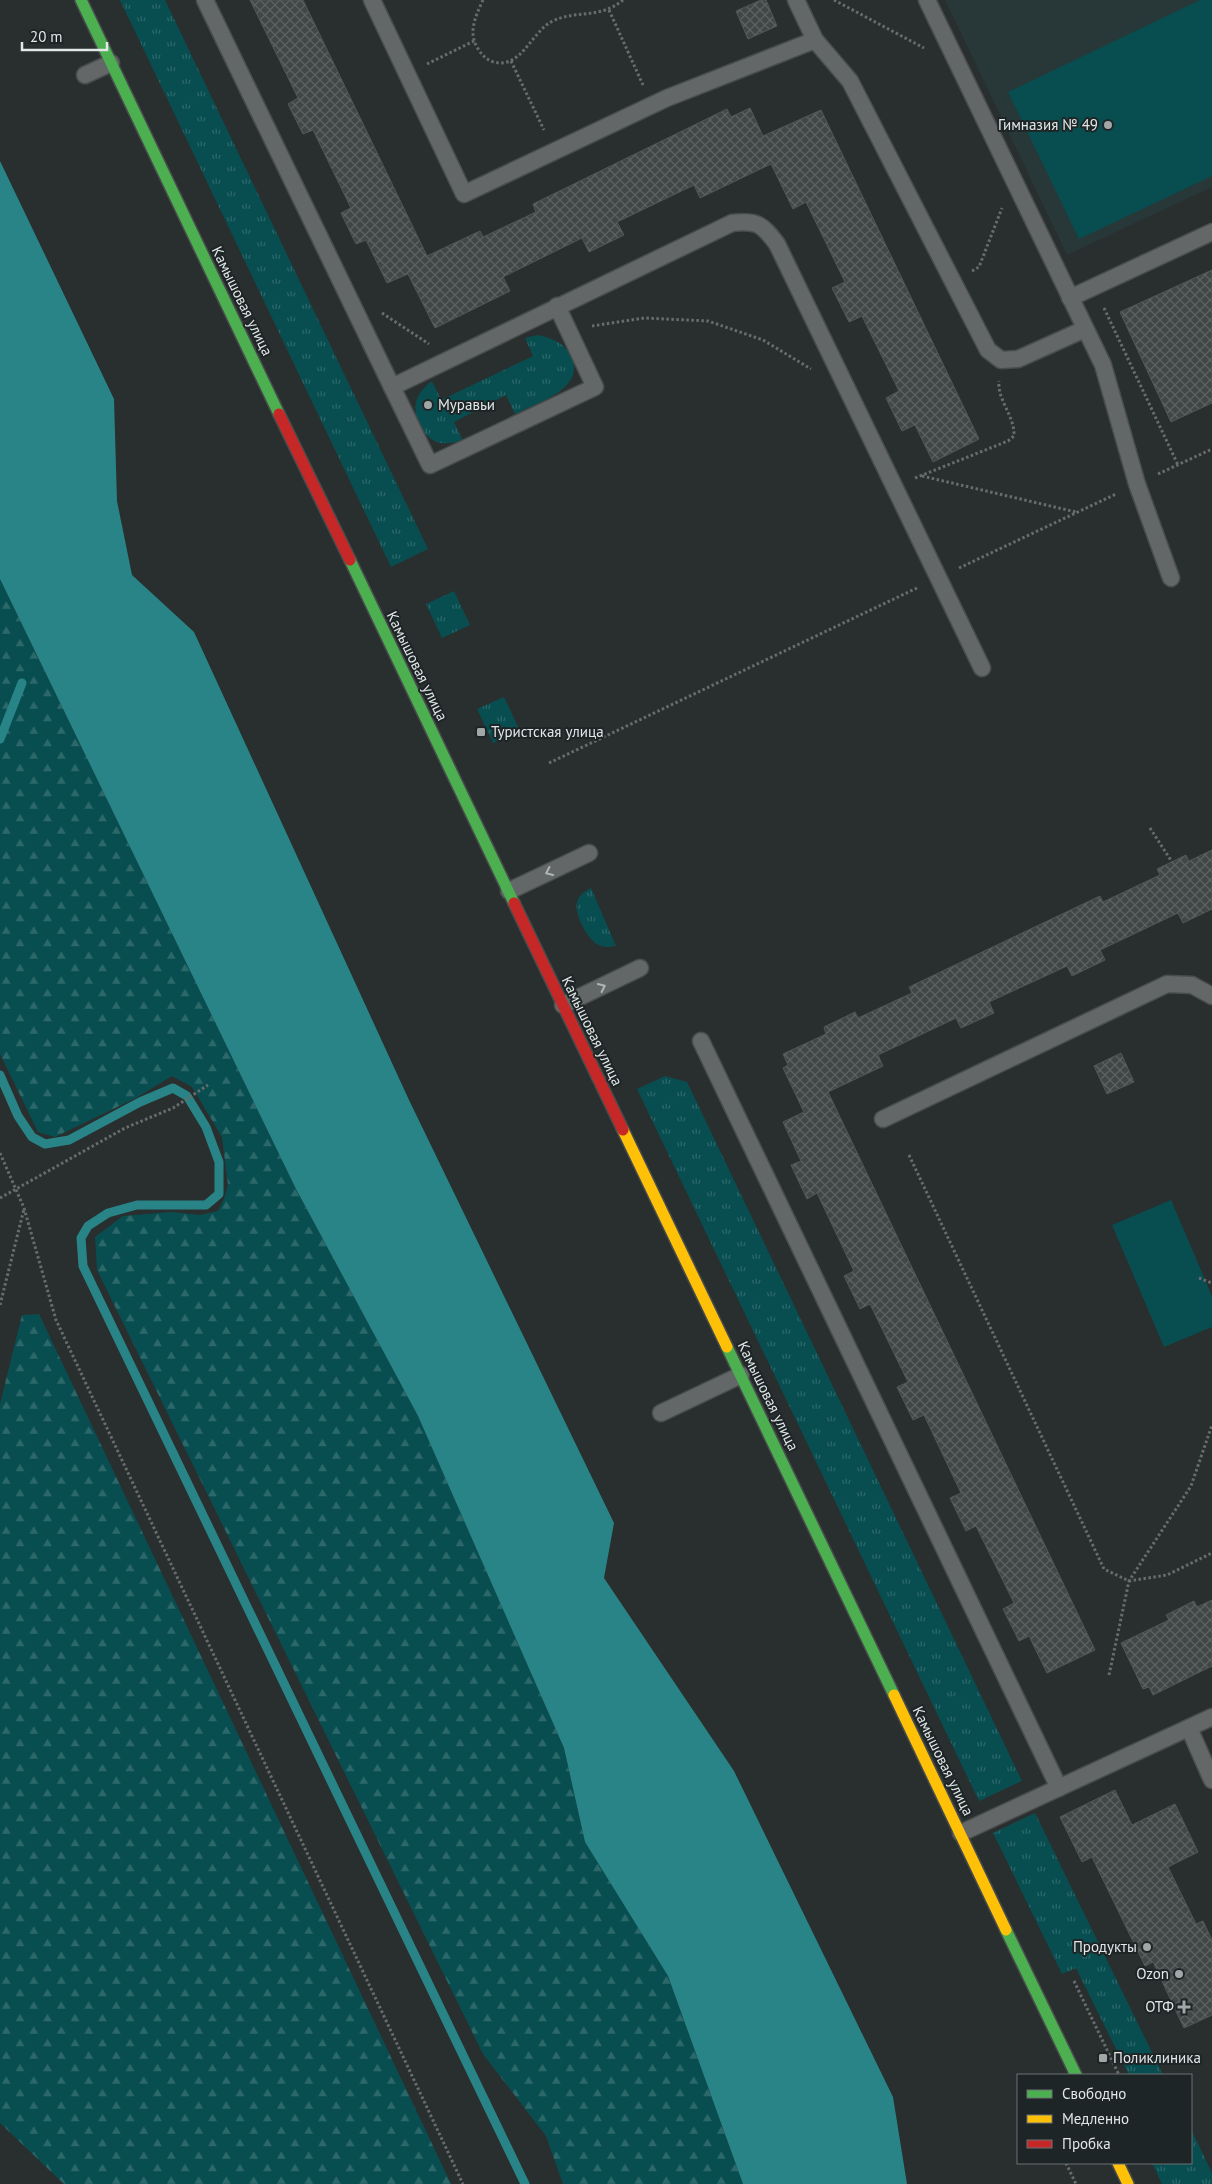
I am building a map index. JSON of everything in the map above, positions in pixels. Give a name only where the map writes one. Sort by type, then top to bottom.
[{"type":"street","name":"Камышовая улица","points":[[81,0],[1076,2074]]},
{"type":"street","points":[[1118,2164],[1128,2184]]},
{"type":"lane","points":[[206,0],[430,465],[595,387],[557,306]]},
{"type":"lane","points":[[372,0],[464,194],[652,106],[815,40]]},
{"type":"lane","points":[[796,0],[815,40],[850,81],[988,350],[1001,360],[1018,359],[1085,329]]},
{"type":"lane","points":[[927,0],[1103,365],[1137,484],[1171,578]]},
{"type":"lane","points":[[85,75],[111,64]]},
{"type":"lane","points":[[392,387],[732,223],[750,221],[765,228],[777,244],[982,668]]},
{"type":"lane","points":[[1070,298],[1212,232]]},
{"type":"lane","points":[[509,891],[589,853]]},
{"type":"lane","points":[[563,1005],[640,968]]},
{"type":"lane","points":[[883,1119],[1167,984],[1192,986],[1212,996]]},
{"type":"lane","points":[[701,1040],[1059,1788]]},
{"type":"lane","points":[[661,1413],[741,1375]]},
{"type":"lane","points":[[961,1834],[1212,1717]]},
{"type":"lane","points":[[1189,1728],[1212,1780]]},
{"type":"path","points":[[482,0],[473,27],[474,41],[481,54],[491,62],[500,64],[511,61],[551,23],[570,16],[590,15],[609,10],[623,0]]},
{"type":"path","points":[[834,0],[925,48]]},
{"type":"path","points":[[609,10],[652,106]]},
{"type":"path","points":[[407,74],[474,41]]},
{"type":"path","points":[[511,61],[554,152]]},
{"type":"path","points":[[954,281],[979,267],[1004,203]]},
{"type":"path","points":[[1094,287],[1178,465]]},
{"type":"path","points":[[378,310],[435,349]]},
{"type":"path","points":[[570,335],[588,327],[644,318],[708,321],[763,340],[818,374]]},
{"type":"path","points":[[914,478],[1008,441],[1014,436],[1014,428],[998,388],[1001,360]]},
{"type":"path","points":[[549,763],[1212,449]]},
{"type":"path","points":[[921,475],[1077,512]]},
{"type":"path","points":[[1150,828],[1172,862]]},
{"type":"path","points":[[0,1198],[125,1128],[173,1108],[208,1085]]},
{"type":"path","points":[[0,1153],[24,1208],[56,1320],[464,2184]]},
{"type":"path","points":[[909,1155],[1104,1569],[1129,1581],[1167,1574],[1212,1553]]},
{"type":"path","points":[[0,1305],[24,1208]]},
{"type":"path","points":[[1199,1278],[1212,1283]]},
{"type":"path","points":[[1109,1675],[1129,1581],[1191,1486],[1212,1425]]},
{"type":"path","points":[[1074,1981],[1119,2074]]},
{"type":"path","points":[[1066,2164],[1076,2184]]},
{"type":"shaded area","name":"Гимназия № 49","points":[[945,0],[1212,0],[1212,187],[1067,255]]},
{"type":"shaded area","points":[[0,161],[114,399],[117,501],[132,575],[194,632],[409,1100],[614,1523],[604,1578],[734,1771],[893,2097],[907,2184],[743,2184],[668,1976],[585,1842],[564,1748],[418,1416],[296,1189],[0,579]]},
{"type":"green space","points":[[120,0],[165,0],[428,549],[391,567]]},
{"type":"green space","name":"Гимназия № 49","points":[[1200,0],[1212,0],[1212,176],[1079,239],[1008,92]]},
{"type":"green space","points":[[538,335],[556,341],[564,346],[570,354],[574,366],[573,376],[558,393],[515,414],[506,395],[454,422],[463,441],[440,443],[423,431],[417,419],[417,399],[423,389],[432,381],[441,400],[533,356],[525,338]]},
{"type":"green space","points":[[0,579],[296,1189],[418,1416],[564,1748],[585,1842],[668,1976],[743,2184],[563,2184],[546,2136],[483,2054],[97,1270],[95,1237],[123,1216],[171,1212],[200,1215],[218,1211],[228,1185],[222,1137],[192,1087],[172,1076],[136,1098],[55,1137],[38,1132],[0,1054]]},
{"type":"green space","points":[[454,591],[470,625],[442,638],[426,604]]},
{"type":"green space","points":[[504,697],[520,731],[493,743],[477,709]]},
{"type":"green space","points":[[591,888],[616,946],[604,947],[597,944],[589,937],[579,919],[577,902],[582,894]]},
{"type":"green space","points":[[665,1076],[687,1082],[1022,1781],[979,1801],[637,1089]]},
{"type":"green space","points":[[1171,1200],[1212,1296],[1212,1327],[1164,1347],[1112,1225]]},
{"type":"green space","points":[[39,1314],[451,2184],[64,2184],[0,2123],[0,1404],[22,1315]]},
{"type":"green space","points":[[1035,1813],[1163,2074],[1129,2074],[1076,1968],[1062,1974],[993,1833]]},
{"type":"green space","points":[[1192,2131],[1212,2173],[1212,2184],[1162,2184],[1152,2164],[1192,2164]]},
{"type":"building","points":[[250,0],[303,0],[427,256],[480,231],[483,237],[536,212],[533,204],[727,109],[731,117],[750,108],[763,136],[821,110],[979,439],[933,462],[915,425],[902,431],[886,398],[899,391],[862,316],[849,322],[832,288],[845,282],[806,202],[793,209],[771,164],[700,198],[694,185],[617,222],[624,235],[589,252],[582,238],[503,277],[510,291],[435,328],[408,274],[387,283],[366,240],[356,244],[341,213],[351,208],[313,130],[303,134],[288,104],[298,98]]},
{"type":"building","points":[[761,0],[766,0],[777,26],[748,39],[736,11]]},
{"type":"building","points":[[1212,270],[1212,403],[1171,422],[1120,312]]},
{"type":"building","points":[[1212,850],[1212,909],[1183,923],[1178,913],[1100,950],[1105,960],[1072,976],[1067,966],[989,1002],[994,1013],[961,1028],[956,1018],[878,1055],[883,1066],[828,1092],[1095,1650],[1047,1673],[1029,1636],[1019,1641],[1003,1609],[1014,1603],[976,1526],[966,1531],[950,1498],[961,1493],[924,1415],[913,1420],[897,1387],[908,1382],[870,1304],[860,1309],[844,1276],[854,1271],[817,1193],[807,1199],[791,1165],[801,1161],[783,1122],[804,1112],[783,1068],[788,1065],[783,1054],[826,1034],[824,1027],[855,1012],[858,1018],[912,993],[909,987],[1100,896],[1103,902],[1160,875],[1157,869],[1186,855],[1189,861]]},
{"type":"building","points":[[1121,1053],[1134,1082],[1107,1094],[1094,1066]]},
{"type":"building","points":[[1212,1600],[1212,1666],[1153,1695],[1149,1687],[1143,1689],[1121,1643],[1169,1620],[1166,1615],[1194,1601],[1197,1607]]},
{"type":"building","points":[[1115,1790],[1132,1825],[1175,1804],[1198,1852],[1168,1867],[1196,1924],[1203,1921],[1212,1940],[1212,2015],[1184,2028],[1153,1962],[1145,1966],[1092,1857],[1082,1862],[1060,1817]]},
{"type":"waterway","points":[[0,739],[22,683]]},
{"type":"waterway","points":[[0,1075],[18,1116],[32,1137],[45,1144],[69,1140],[140,1102],[173,1088],[187,1096],[206,1127],[219,1162],[219,1194],[206,1205],[137,1205],[108,1213],[88,1226],[81,1238],[83,1266],[525,2184]]},
{"type":"traffic: fast","points":[[81,0],[279,414]]},
{"type":"traffic: fast","points":[[350,560],[514,903]]},
{"type":"traffic: fast","points":[[727,1347],[894,1695]]},
{"type":"traffic: fast","points":[[1006,1930],[1076,2074]]},
{"type":"traffic: slow","points":[[623,1130],[727,1347]]},
{"type":"traffic: slow","points":[[894,1695],[1006,1930]]},
{"type":"traffic: slow","points":[[1118,2164],[1128,2184]]},
{"type":"traffic: jam","points":[[279,414],[350,560]]},
{"type":"traffic: jam","points":[[514,903],[623,1130]]},
{"type":"place","name":"Гимназия № 49","points":[[1108,125]]},
{"type":"place","name":"Муравьи","points":[[428,405]]},
{"type":"place","name":"Туристская улица","points":[[481,732]]},
{"type":"place","name":"Продукты","points":[[1147,1947]]},
{"type":"place","name":"Ozon","points":[[1179,1974]]},
{"type":"place","name":"ОТФ","points":[[1184,2007]]},
{"type":"place","name":"Поликлиника","points":[[1103,2058]]}]
